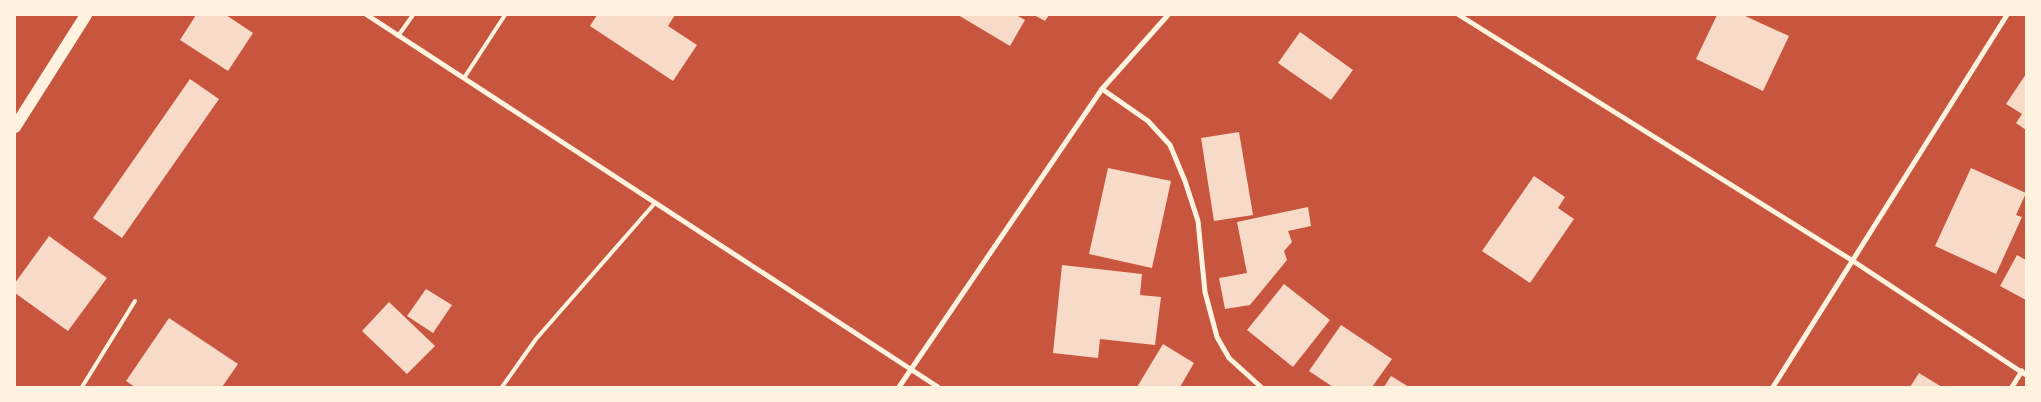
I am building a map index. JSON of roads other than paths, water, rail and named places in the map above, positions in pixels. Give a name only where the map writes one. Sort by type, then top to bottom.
[{"type":"main road","points":[[15,128],[86,15]]},
{"type":"street","points":[[366,15],[938,387]]},
{"type":"street","points":[[899,387],[1102,89],[1168,15]]},
{"type":"street","points":[[1459,15],[1853,261],[2024,373],[2012,387]]},
{"type":"street","points":[[1773,387],[2007,15]]},
{"type":"street","points":[[1102,89],[1148,121],[1170,145],[1185,181],[1198,221],[1205,292],[1217,337],[1229,358],[1261,387]]},
{"type":"lane","points":[[398,36],[413,15]]},
{"type":"lane","points":[[464,78],[505,15]]},
{"type":"lane","points":[[502,387],[536,339],[655,203]]},
{"type":"lane","points":[[82,387],[135,301]]}]
